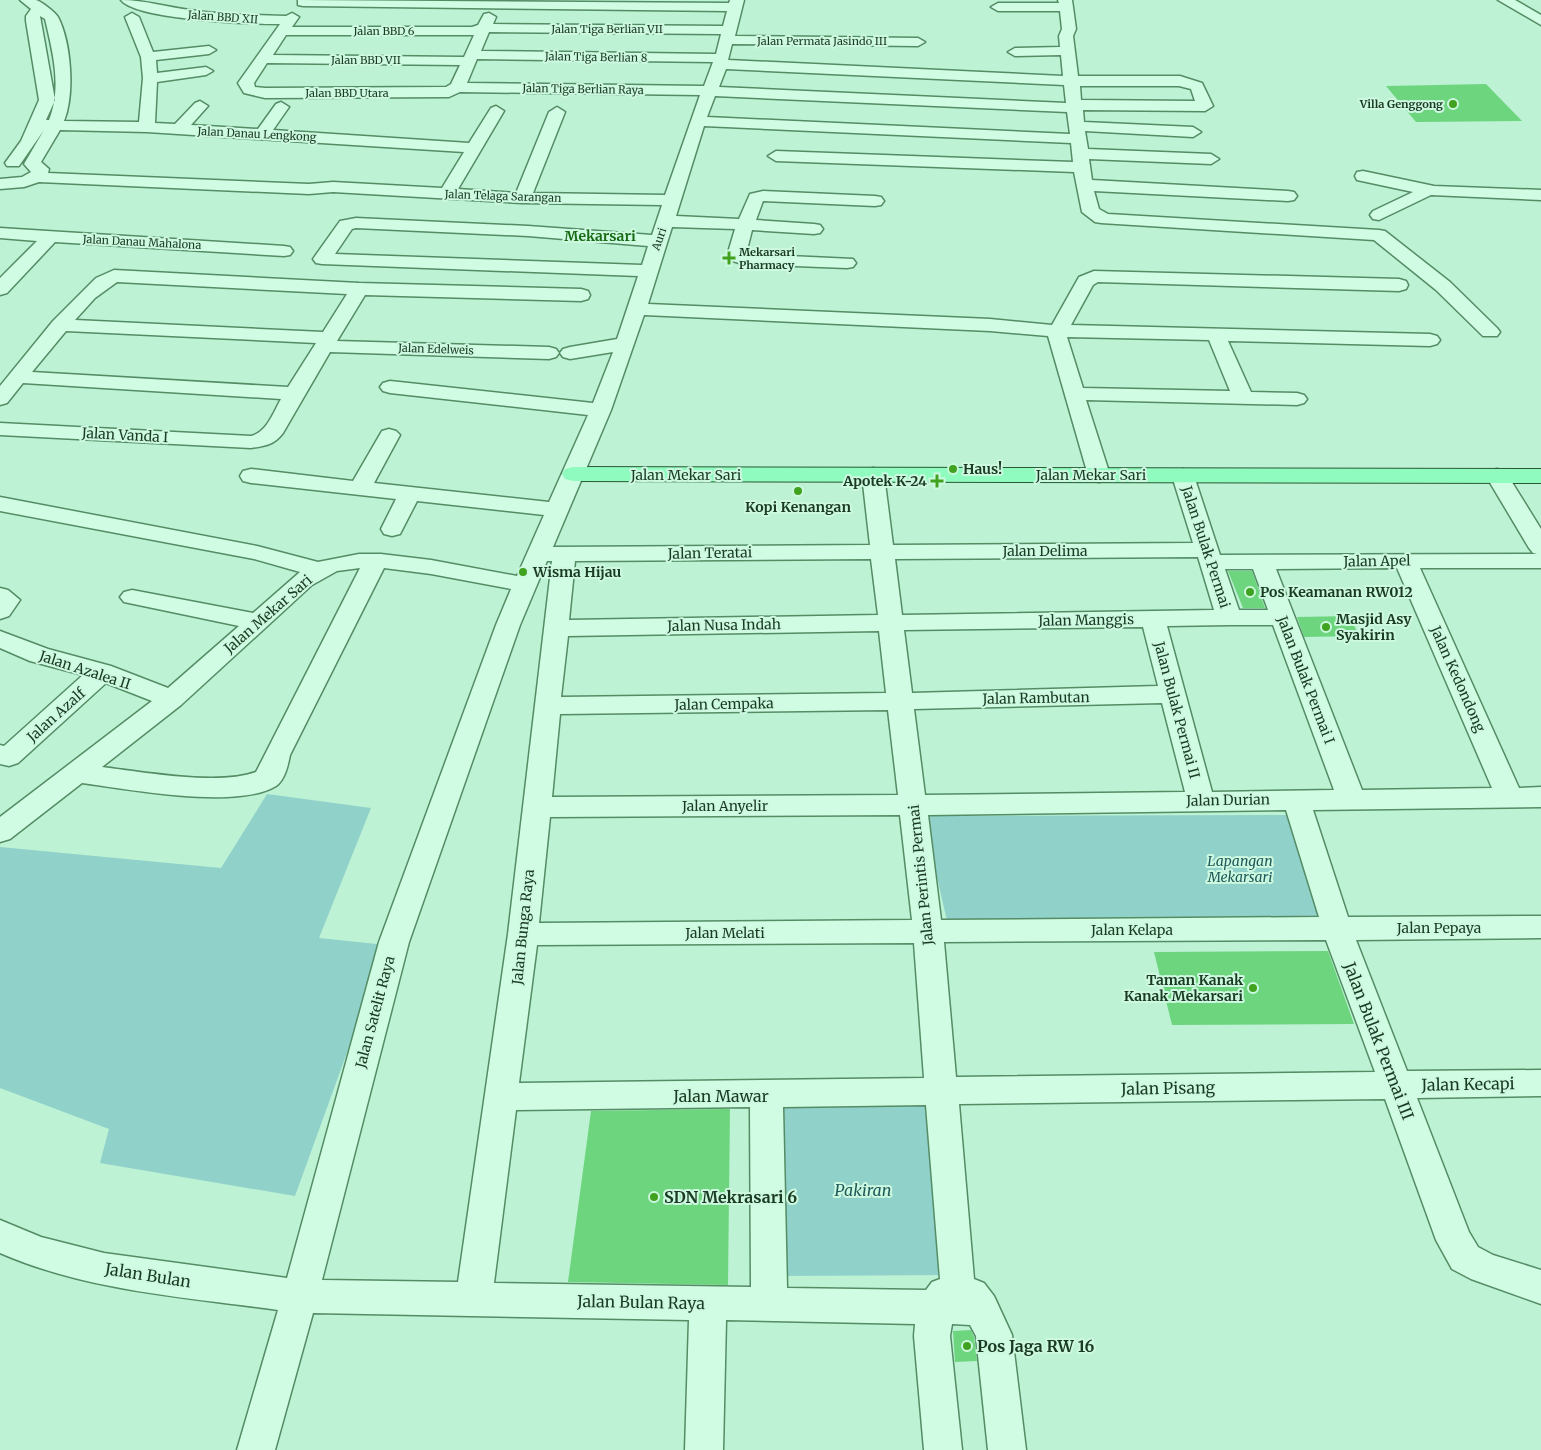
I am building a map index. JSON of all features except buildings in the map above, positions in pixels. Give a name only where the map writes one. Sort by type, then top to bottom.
[{"type":"main road","name":"Jalan Mekar Sari","points":[[573,474],[1541,476]]},
{"type":"street","name":"Jalan BBD XII","points":[[128,0],[159,9],[213,18],[286,25]]},
{"type":"street","points":[[1505,0],[1541,21]]},
{"type":"street","name":"Jalan BBD Utara","points":[[304,1],[246,83],[249,90],[265,92],[437,94],[449,92],[457,87]]},
{"type":"street","points":[[304,1],[736,4]]},
{"type":"street","points":[[457,87],[495,2]]},
{"type":"street","points":[[0,199],[32,174],[54,125],[64,93],[60,49],[51,17],[32,4]]},
{"type":"street","points":[[32,4],[47,100],[38,125],[7,165],[32,174]]},
{"type":"street","name":"Auri","points":[[573,474],[617,368],[698,121],[721,61],[736,4]]},
{"type":"street","points":[[998,7],[1065,4],[1069,29],[1066,36],[1070,81],[1084,185],[1090,212],[1101,218],[1379,235],[1443,286],[1490,332]]},
{"type":"street","points":[[132,17],[148,57],[150,78],[147,127]]},
{"type":"street","name":"Jalan BBD 6","points":[[286,25],[472,31],[484,28]]},
{"type":"street","name":"Jalan Tiga Berlian VII","points":[[484,28],[728,35]]},
{"type":"street","name":"Jalan Permata Jasindo III","points":[[728,35],[918,41]]},
{"type":"street","points":[[148,57],[209,50]]},
{"type":"street","points":[[1015,52],[1068,51]]},
{"type":"street","name":"Jalan BBD VII","points":[[263,60],[470,58]]},
{"type":"street","name":"Jalan Tiga Berlian 8","points":[[470,58],[721,61],[863,68],[920,75],[1070,81],[1186,82],[1197,86],[1205,106],[1075,107]]},
{"type":"street","points":[[150,78],[206,71]]},
{"type":"street","name":"Jalan Tiga Berlian Raya","points":[[457,87],[710,91],[1075,107]]},
{"type":"street","points":[[793,95],[774,162],[1080,147],[1193,132]]},
{"type":"street","points":[[179,129],[200,106]]},
{"type":"street","points":[[263,134],[281,107]]},
{"type":"street","points":[[447,194],[476,148],[496,111]]},
{"type":"street","points":[[522,198],[557,112]]},
{"type":"street","points":[[698,121],[1080,147],[1210,158]]},
{"type":"street","name":"Jalan Danau Lengkong","points":[[38,125],[147,127],[476,148]]},
{"type":"street","points":[[0,184],[32,174]]},
{"type":"street","name":"Jalan Telaga Sarangan","points":[[32,174],[308,189],[333,187],[522,198],[672,200]]},
{"type":"street","points":[[1363,176],[1429,190],[1462,193],[1541,194]]},
{"type":"street","points":[[1084,185],[1288,196]]},
{"type":"street","points":[[1379,215],[1429,190]]},
{"type":"street","points":[[847,263],[738,258],[736,256],[745,224],[758,197],[875,200]]},
{"type":"street","points":[[809,261],[820,198]]},
{"type":"street","points":[[665,221],[814,228]]},
{"type":"street","points":[[648,270],[322,259],[346,225],[350,224],[528,231],[658,241]]},
{"type":"street","points":[[512,265],[528,231]]},
{"type":"street","name":"Jalan Danau Mahalona","points":[[0,233],[284,250]]},
{"type":"street","points":[[0,289],[51,236]]},
{"type":"street","points":[[0,399],[60,325],[104,280],[114,276],[359,289],[581,295]]},
{"type":"street","points":[[1099,475],[1072,394],[1057,338],[1058,331],[1086,281],[1094,277],[1399,285]]},
{"type":"street","points":[[251,442],[270,436],[359,289]]},
{"type":"street","points":[[636,309],[990,325],[1058,331],[1430,340]]},
{"type":"street","name":"Jalan Edelweis","points":[[60,325],[326,342],[549,352]]},
{"type":"street","points":[[1216,335],[1243,398]]},
{"type":"street","points":[[617,368],[570,353],[625,344]]},
{"type":"street","points":[[17,377],[294,394]]},
{"type":"street","points":[[390,387],[601,410]]},
{"type":"street","points":[[1072,394],[1297,399]]},
{"type":"street","name":"Jalan Vanda I","points":[[0,429],[251,442]]},
{"type":"street","points":[[360,488],[389,435]]},
{"type":"street","points":[[525,585],[551,554],[558,510],[573,474]]},
{"type":"street","name":"Jalan Perintis Permai","points":[[873,475],[928,931],[957,1277]]},
{"type":"street","points":[[251,476],[558,510]]},
{"type":"street","name":"Jalan Bulak Permai","points":[[1184,476],[1229,618]]},
{"type":"street","points":[[1497,476],[1541,548]]},
{"type":"street","points":[[392,529],[409,494]]},
{"type":"street","points":[[0,504],[186,538],[319,570]]},
{"type":"street","name":"Jalan Teratai","points":[[551,554],[882,551]]},
{"type":"street","name":"Jalan Delima","points":[[882,551],[1210,556]]},
{"type":"street","name":"Jalan Bunga Raya","points":[[474,1299],[523,934],[535,807],[557,628],[551,554]]},
{"type":"street","name":"Jalan Apel","points":[[1210,556],[1262,562],[1541,561]]},
{"type":"street","name":"Jalan Kedondong","points":[[1405,560],[1510,798]]},
{"type":"street","points":[[77,772],[200,786],[242,786],[265,780],[275,767],[277,755],[376,561]]},
{"type":"street","name":"Jalan Mekar Sari","points":[[0,832],[172,699],[304,580],[319,570],[344,563],[376,561],[437,568],[525,585]]},
{"type":"street","name":"Jalan Bulak Permai I","points":[[1262,562],[1281,617],[1351,798]]},
{"type":"street","name":"Jalan Satelit Raya","points":[[256,1450],[300,1296],[394,942],[489,676],[525,585]]},
{"type":"street","points":[[0,595],[8,600],[0,611]]},
{"type":"street","points":[[132,597],[259,622]]},
{"type":"street","name":"Jalan Manggis","points":[[891,622],[1281,617]]},
{"type":"street","name":"Jalan Bulak Permai II","points":[[1153,619],[1201,801]]},
{"type":"street","name":"Jalan Nusa Indah","points":[[557,628],[891,622]]},
{"type":"street","name":"Jalan Azalea II","points":[[0,639],[39,655],[102,672],[172,699]]},
{"type":"street","name":"Jalan Azalf","points":[[5,755],[102,672]]},
{"type":"street","name":"Jalan Rambutan","points":[[901,701],[1172,694]]},
{"type":"street","name":"Jalan Cempaka","points":[[548,706],[901,701]]},
{"type":"street","name":"Jalan Durian","points":[[914,805],[1541,797]]},
{"type":"street","name":"Jalan Bulak Permai III","points":[[1296,800],[1337,928],[1454,1240],[1465,1258],[1484,1268],[1541,1287]]},
{"type":"street","name":"Jalan Anyelir","points":[[535,807],[914,805]]},
{"type":"street","name":"Jalan Pepaya","points":[[1337,928],[1541,927]]},
{"type":"street","name":"Jalan Kelapa","points":[[928,931],[1337,928]]},
{"type":"street","name":"Jalan Melati","points":[[523,934],[928,931]]},
{"type":"street","name":"Jalan Kecapi","points":[[1396,1084],[1541,1083]]},
{"type":"street","name":"Jalan Pisang","points":[[941,1093],[1396,1084]]},
{"type":"street","name":"Jalan Mawar","points":[[501,1097],[941,1093]]},
{"type":"street","points":[[766,1095],[769,1304]]},
{"type":"street","name":"Jalan Bulan","points":[[0,1236],[37,1252],[104,1269],[300,1296]]},
{"type":"street","points":[[943,1450],[932,1336],[936,1307],[957,1277],[981,1308],[994,1335],[1007,1450]]},
{"type":"street","name":"Jalan Bulan Raya","points":[[300,1296],[981,1308]]},
{"type":"street","points":[[704,1450],[708,1303]]},
{"type":"green space","points":[[267,794],[371,808],[319,938],[386,945],[295,1196],[100,1163],[109,1129],[0,1088],[0,847],[221,868]]},
{"type":"green space","name":"Lapangan Mekarsari","points":[[1300,815],[1319,923],[948,925],[923,816]]},
{"type":"green space","name":"Pakiran","points":[[939,1094],[955,1275],[780,1276],[779,1102]]},
{"type":"place","name":"Villa Genggong","points":[[1453,104]]},
{"type":"place","name":"Mekarsari Pharmacy","points":[[729,258]]},
{"type":"place","name":"Haus!","points":[[953,469]]},
{"type":"place","name":"Apotek K-24","points":[[937,481]]},
{"type":"place","name":"Kopi Kenangan","points":[[798,491]]},
{"type":"place","name":"Wisma Hijau","points":[[523,572]]},
{"type":"place","name":"Pos Keamanan RW012","points":[[1250,592]]},
{"type":"place","name":"Masjid Asy Syakirin","points":[[1326,627]]},
{"type":"place","name":"Taman Kanak Kanak Mekarsari","points":[[1253,988]]},
{"type":"place","name":"SDN Mekrasari 6","points":[[654,1197]]},
{"type":"place","name":"Pos Jaga RW 16","points":[[967,1346]]},
{"type":"district","name":"Mekarsari","points":[[600,236]]}]
